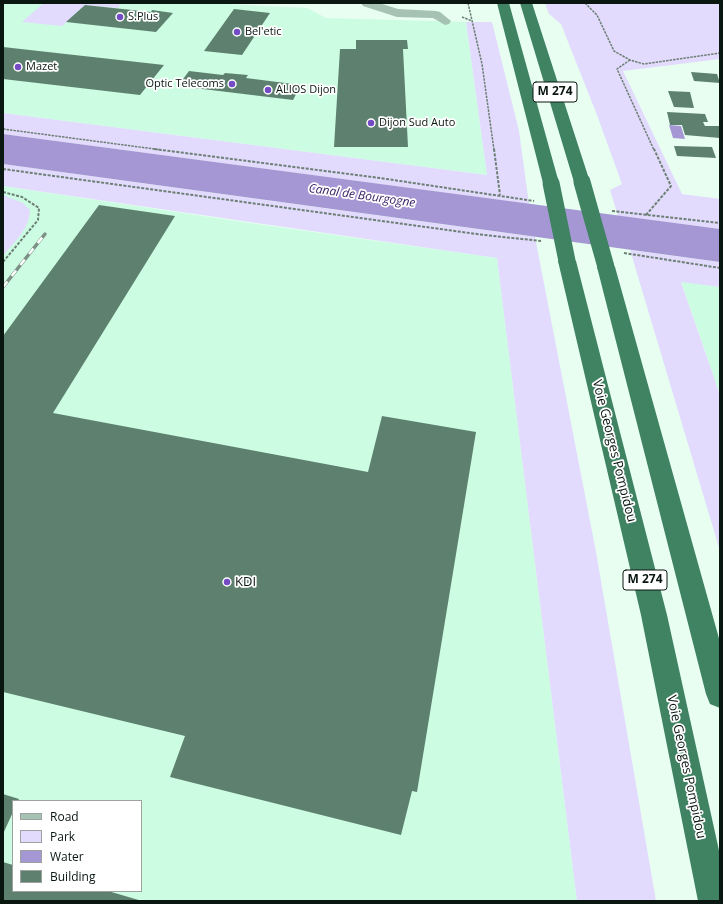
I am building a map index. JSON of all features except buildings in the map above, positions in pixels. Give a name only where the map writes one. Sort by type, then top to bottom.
[{"type":"highway","name":"Voie Georges Pompidou","points":[[503,3],[551,182],[567,261],[654,616],[714,901]]},
{"type":"highway","name":"M 274","points":[[526,3],[582,182],[613,260],[625,346],[702,622],[720,694]]},
{"type":"street","points":[[367,3],[396,13],[436,16],[445,21]]},
{"type":"path","points":[[468,3],[482,64],[500,196]]},
{"type":"path","points":[[585,3],[597,15],[614,51],[630,60],[644,64],[720,53]]},
{"type":"path","points":[[630,60],[617,69],[671,186],[646,215]]},
{"type":"path","points":[[3,129],[380,178],[537,201]]},
{"type":"path","points":[[3,169],[484,235],[545,242]]},
{"type":"path","points":[[3,192],[16,194],[29,199],[39,208],[38,220],[3,262]]},
{"type":"path","points":[[606,211],[720,223]]},
{"type":"path","points":[[613,260],[720,268]]},
{"type":"shaded area","points":[[3,3],[205,3],[307,8],[326,18],[466,22],[487,175],[3,113]]},
{"type":"shaded area","points":[[3,186],[497,258],[577,901],[3,901]]},
{"type":"shaded area","points":[[681,281],[720,287],[720,395]]},
{"type":"green space","points":[[44,3],[121,3],[118,8],[85,5],[62,26],[22,22]]},
{"type":"green space","points":[[545,3],[720,3],[720,59],[623,71],[682,194],[720,199],[720,229],[618,216],[610,190],[622,184],[597,115],[561,24],[549,14]]},
{"type":"green space","points":[[466,22],[492,22],[519,131],[529,204],[3,134],[3,113],[487,175]]},
{"type":"green space","points":[[3,164],[535,237],[596,552],[656,901],[577,901],[497,258],[3,186]]},
{"type":"green space","points":[[3,195],[23,203],[30,210],[24,229],[3,256]]},
{"type":"green space","points":[[630,250],[720,262],[720,287],[681,282],[720,395],[720,551]]},
{"type":"water","points":[[669,125],[681,126],[685,139],[673,138]]},
{"type":"water","name":"Canal de Bourgogne","points":[[3,134],[720,229],[720,262],[3,164]]},
{"type":"railway","points":[[3,287],[45,234]]},
{"type":"place","name":"S.Plus","points":[[120,17]]},
{"type":"place","name":"Bel'etic","points":[[237,32]]},
{"type":"place","name":"Mazet","points":[[18,67]]},
{"type":"place","name":"Optic Telecoms","points":[[232,84]]},
{"type":"place","name":"ALIOS Dijon","points":[[268,90]]},
{"type":"place","name":"Dijon Sud Auto","points":[[371,123]]},
{"type":"place","name":"KDI","points":[[227,582]]}]
